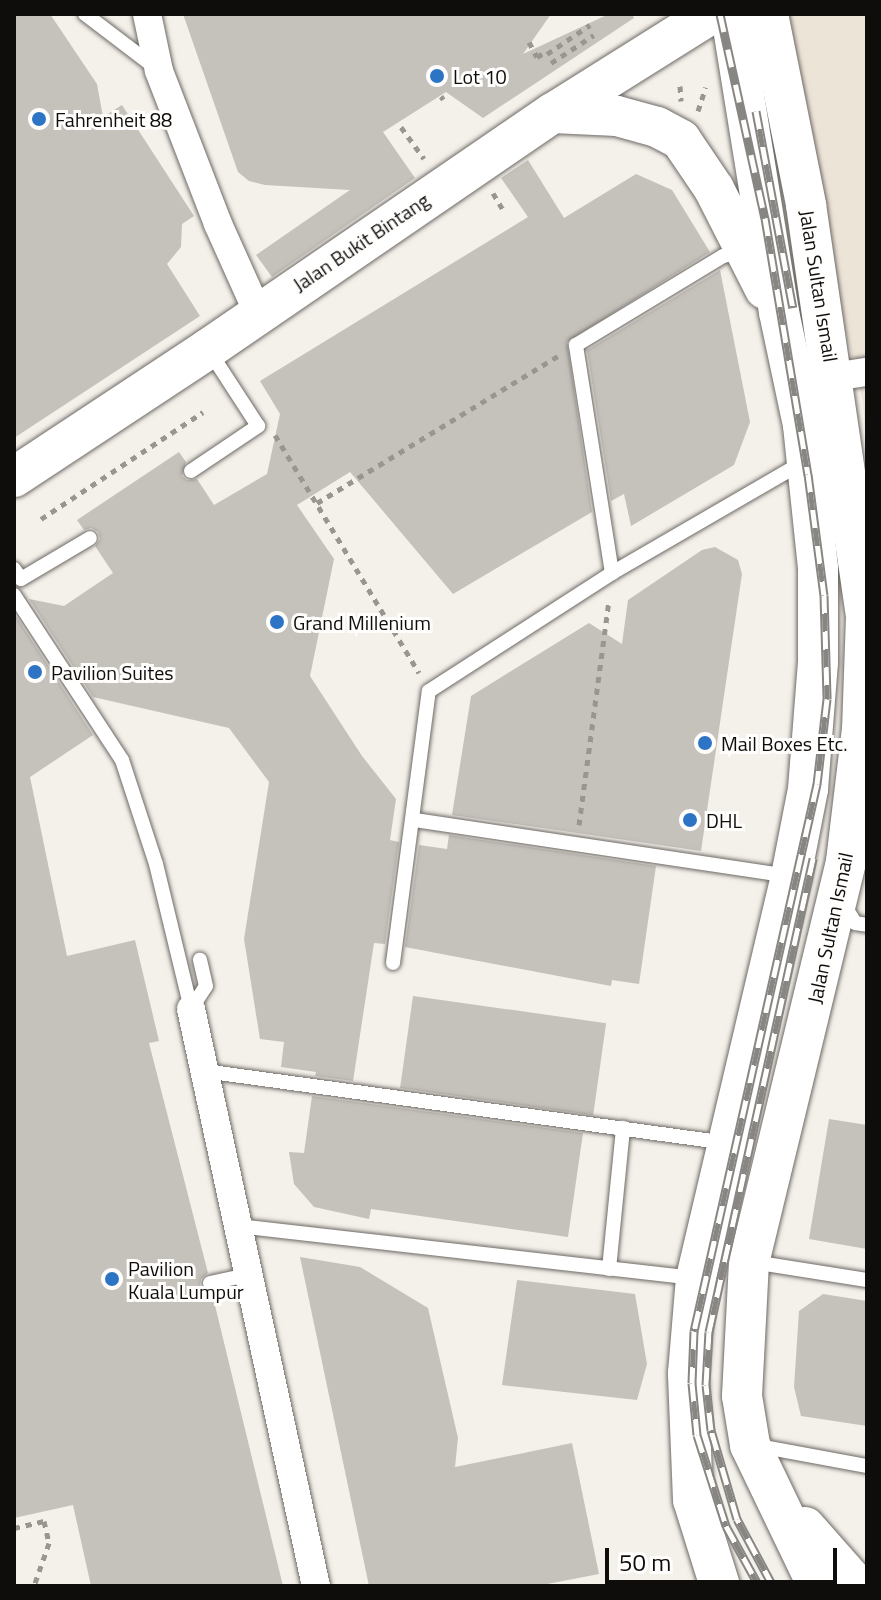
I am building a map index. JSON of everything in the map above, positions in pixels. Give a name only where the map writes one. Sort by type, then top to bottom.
[{"type":"main road","name":"Jalan Bukit Bintang","points":[[14,477],[208,349],[553,113],[711,14]]},
{"type":"main road","name":"Jalan Sultan Ismail","points":[[720,1586],[693,1500],[688,1373],[696,1278],[791,876],[808,789],[818,662],[818,568],[803,425],[779,312],[731,14]]},
{"type":"main road","name":"Jalan Sultan Ismail","points":[[768,14],[806,205],[850,375],[866,616],[864,737],[840,889],[749,1262],[742,1396],[752,1452],[818,1586]]},
{"type":"main road","points":[[553,113],[617,116],[657,127],[681,140],[714,189],[743,252],[779,312]]},
{"type":"main road","points":[[752,1452],[817,1544],[857,1586]]},
{"type":"street","points":[[147,14],[159,71],[227,246],[258,313]]},
{"type":"street","points":[[191,1009],[316,1586]]},
{"type":"lane","points":[[85,14],[159,71]]},
{"type":"lane","points":[[612,573],[576,345],[723,256],[743,252]]},
{"type":"lane","points":[[191,471],[258,426],[208,349]]},
{"type":"lane","points":[[393,963],[415,820],[429,691],[612,573],[806,460]]},
{"type":"lane","points":[[14,569],[21,579],[90,538]]},
{"type":"lane","points":[[14,595],[122,760],[156,864],[191,1009]]},
{"type":"lane","points":[[867,783],[853,874],[840,889],[855,923],[867,925]]},
{"type":"lane","points":[[415,820],[791,876]]},
{"type":"lane","points":[[191,1009],[206,986],[200,960]]},
{"type":"lane","points":[[204,1071],[728,1143]]},
{"type":"lane","points":[[609,1269],[623,1128]]},
{"type":"lane","points":[[238,1226],[696,1278]]},
{"type":"lane","points":[[749,1262],[867,1280]]},
{"type":"lane","points":[[210,1283],[248,1275]]},
{"type":"lane","points":[[752,1452],[867,1466]]},
{"type":"path","points":[[529,42],[537,57],[590,25]]},
{"type":"path","points":[[551,63],[594,35]]},
{"type":"path","points":[[317,503],[576,345]]},
{"type":"path","points":[[41,519],[203,412]]},
{"type":"path","points":[[270,427],[429,691]]},
{"type":"path","points":[[576,846],[612,573]]},
{"type":"path","points":[[14,1528],[44,1521],[49,1543],[34,1586]]},
{"type":"shaded area","points":[[771,14],[867,14],[867,459],[863,402]]},
{"type":"building","points":[[14,14],[50,14],[97,84],[103,117],[122,105],[194,216],[182,224],[181,247],[167,264],[200,316],[14,438]]},
{"type":"building","points":[[183,14],[551,14],[523,54],[609,14],[632,14],[634,18],[483,118],[446,92],[383,132],[415,178],[272,277],[256,255],[350,190],[265,185],[249,181],[238,172]]},
{"type":"building","points":[[528,160],[564,218],[636,174],[672,190],[710,252],[567,342],[592,512],[453,594],[350,472],[297,505],[334,559],[310,676],[362,756],[396,799],[390,840],[399,842],[385,944],[374,943],[353,1081],[315,1076],[316,1072],[281,1067],[284,1042],[260,1039],[244,939],[269,782],[229,728],[93,697],[29,599],[64,606],[113,573],[95,546],[100,539],[98,532],[91,528],[84,530],[77,520],[179,452],[186,462],[182,476],[187,480],[197,479],[214,505],[267,474],[280,414],[260,381],[528,217],[501,178]]},
{"type":"building","points":[[720,270],[750,422],[734,465],[631,526],[624,494],[611,501],[587,350]]},
{"type":"building","points":[[715,547],[738,560],[742,574],[701,851],[452,815],[471,696],[589,623],[622,644],[628,600],[702,550]]},
{"type":"building","name":"Pavilion Kuala Lumpur","points":[[14,613],[93,735],[30,777],[67,956],[135,940],[159,1041],[149,1043],[208,1273],[201,1279],[200,1286],[212,1293],[283,1586],[91,1586],[73,1505],[14,1518]]},
{"type":"building","points":[[449,835],[656,866],[639,984],[612,980],[611,986],[405,947],[419,845],[447,849]]},
{"type":"building","points":[[413,996],[606,1023],[593,1115],[400,1088]]},
{"type":"building","points":[[312,1096],[583,1133],[568,1237],[371,1209],[369,1219],[314,1207],[294,1184],[289,1152],[304,1153]]},
{"type":"building","points":[[829,1119],[867,1125],[867,1249],[809,1239]]},
{"type":"building","points":[[300,1257],[360,1267],[428,1308],[458,1438],[455,1467],[572,1443],[599,1574],[537,1586],[369,1586]]},
{"type":"building","points":[[517,1280],[635,1294],[647,1364],[637,1400],[502,1385]]},
{"type":"building","points":[[823,1294],[867,1301],[867,1426],[801,1416],[794,1387],[799,1311]]},
{"type":"railway","points":[[720,14],[765,218],[808,474],[824,595],[827,699],[817,784],[694,1331],[692,1383],[697,1435],[726,1526],[759,1586]]},
{"type":"railway","points":[[756,111],[793,308]]},
{"type":"railway","points":[[773,1586],[737,1519],[711,1430],[706,1385],[709,1332],[813,858]]},
{"type":"place","name":"Lot 10","points":[[437,76]]},
{"type":"place","name":"Fahrenheit 88","points":[[39,119]]},
{"type":"place","name":"Grand Millenium","points":[[277,622]]},
{"type":"place","name":"Pavilion Suites","points":[[35,672]]},
{"type":"place","name":"Mail Boxes Etc.","points":[[705,743]]},
{"type":"place","name":"DHL","points":[[690,820]]},
{"type":"place","name":"Pavilion Kuala Lumpur","points":[[112,1279]]}]
